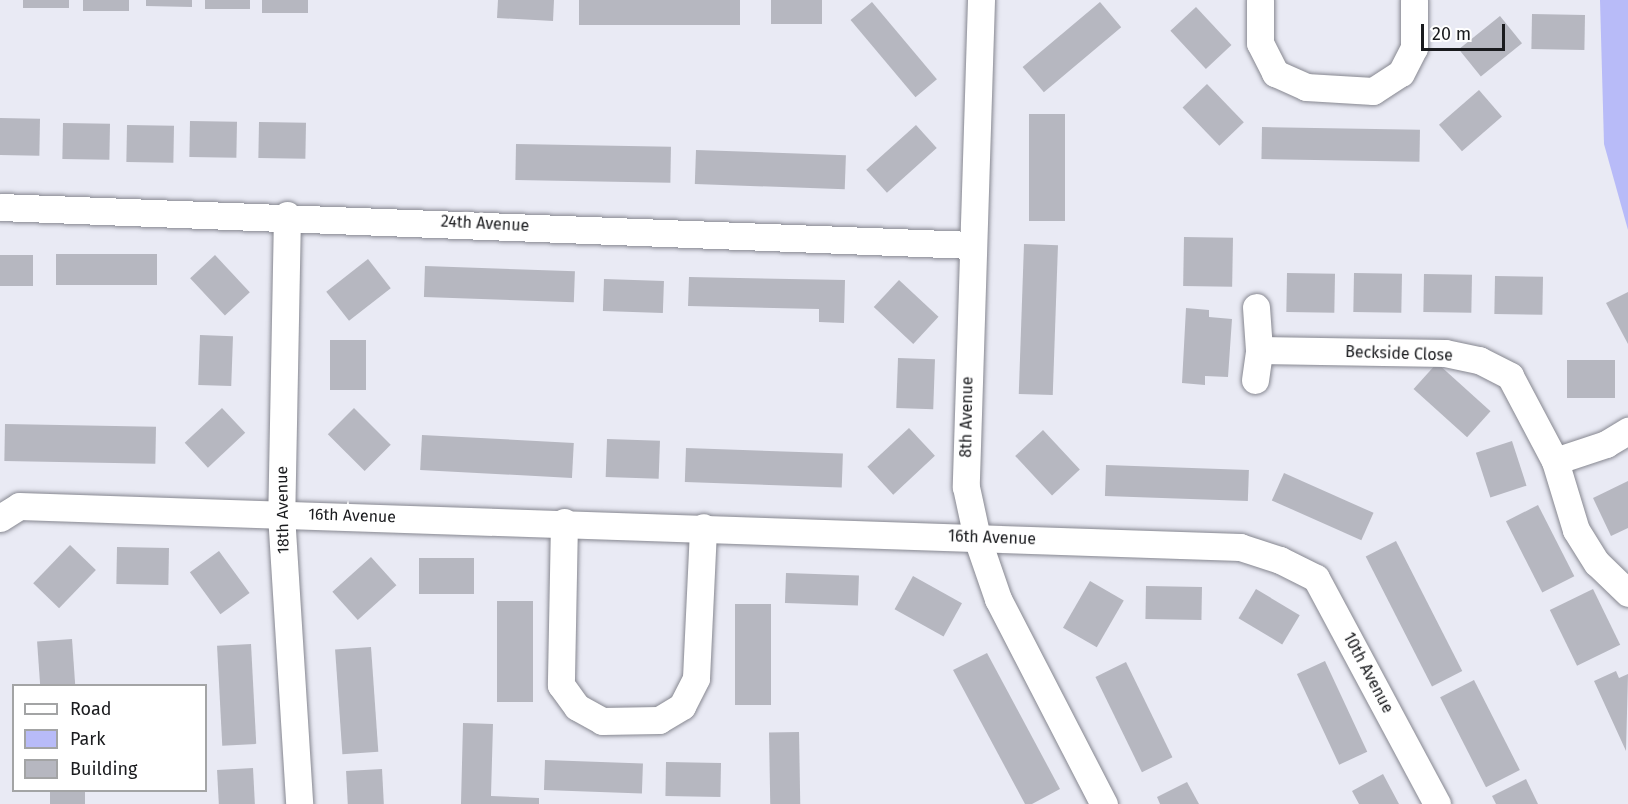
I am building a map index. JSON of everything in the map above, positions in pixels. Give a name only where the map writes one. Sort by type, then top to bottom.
[{"type":"street","name":"8th Avenue","points":[[981,0],[970,245],[966,487],[977,537],[998,598],[1104,804]]},
{"type":"street","points":[[1260,0],[1260,43],[1275,74],[1306,87],[1373,91],[1401,73],[1413,48],[1414,0]]},
{"type":"street","name":"24th Avenue","points":[[0,207],[287,215],[970,245]]},
{"type":"street","name":"18th Avenue","points":[[287,215],[281,514],[299,804]]},
{"type":"street","points":[[1255,380],[1259,350],[1256,307]]},
{"type":"street","name":"Beckside Close","points":[[1259,350],[1445,352],[1479,360],[1510,376],[1555,461],[1576,530],[1597,563],[1628,593]]},
{"type":"street","points":[[1555,461],[1606,444],[1628,431]]},
{"type":"street","name":"16th Avenue","points":[[0,518],[19,506],[564,522],[1240,547],[1280,560]]},
{"type":"street","points":[[564,522],[561,685],[578,707],[602,721],[659,720],[682,706],[696,678],[703,527]]},
{"type":"street","name":"10th Avenue","points":[[1280,560],[1316,578],[1437,804]]},
{"type":"green space","points":[[1600,0],[1628,0],[1628,230],[1604,144]]},
{"type":"building","points":[[23,0],[69,0],[69,8],[23,8]]},
{"type":"building","points":[[83,0],[129,0],[129,11],[83,11]]},
{"type":"building","points":[[146,0],[192,0],[192,7],[146,6]]},
{"type":"building","points":[[205,0],[250,0],[250,9],[205,9]]},
{"type":"building","points":[[262,0],[308,0],[308,13],[262,13]]},
{"type":"building","points":[[498,0],[554,0],[553,21],[497,18]]},
{"type":"building","points":[[579,0],[740,0],[740,25],[579,25]]},
{"type":"building","points":[[771,0],[822,0],[822,24],[771,24]]},
{"type":"building","points":[[872,2],[937,79],[915,97],[851,20]]},
{"type":"building","points":[[1100,2],[1121,27],[1044,92],[1023,67]]},
{"type":"building","points":[[1196,7],[1231,45],[1206,69],[1170,31]]},
{"type":"building","points":[[1532,14],[1585,15],[1584,50],[1531,49]]},
{"type":"building","points":[[1500,16],[1522,43],[1481,77],[1459,49]]},
{"type":"building","points":[[1207,84],[1244,122],[1219,146],[1183,108]]},
{"type":"building","points":[[1479,90],[1502,116],[1462,151],[1439,125]]},
{"type":"building","points":[[1029,114],[1065,114],[1065,221],[1029,221]]},
{"type":"building","points":[[0,118],[40,119],[39,156],[0,155]]},
{"type":"building","points":[[190,121],[237,122],[236,158],[189,157]]},
{"type":"building","points":[[259,122],[306,123],[305,159],[258,158]]},
{"type":"building","points":[[63,123],[110,124],[109,160],[62,159]]},
{"type":"building","points":[[127,125],[174,126],[173,163],[126,162]]},
{"type":"building","points":[[916,125],[937,148],[887,193],[866,170]]},
{"type":"building","points":[[1262,127],[1420,130],[1419,162],[1261,159]]},
{"type":"building","points":[[516,144],[671,147],[670,183],[515,180]]},
{"type":"building","points":[[696,150],[846,155],[845,189],[695,184]]},
{"type":"building","points":[[1184,237],[1233,238],[1232,287],[1183,286]]},
{"type":"building","points":[[1024,244],[1058,245],[1053,395],[1019,394]]},
{"type":"building","points":[[56,254],[157,254],[157,285],[56,285]]},
{"type":"building","points":[[0,255],[33,255],[33,286],[0,286]]},
{"type":"building","points":[[215,255],[250,292],[225,315],[190,278]]},
{"type":"building","points":[[368,259],[391,288],[349,321],[326,292]]},
{"type":"building","points":[[425,266],[575,271],[574,302],[424,297]]},
{"type":"building","points":[[1287,273],[1335,274],[1334,313],[1286,312]]},
{"type":"building","points":[[1354,273],[1402,274],[1401,313],[1353,312]]},
{"type":"building","points":[[1424,274],[1472,275],[1471,313],[1423,312]]},
{"type":"building","points":[[1495,276],[1543,277],[1542,315],[1494,314]]},
{"type":"building","points":[[689,277],[845,280],[844,323],[819,322],[819,309],[688,306]]},
{"type":"building","points":[[604,279],[664,281],[663,313],[603,311]]},
{"type":"building","points":[[899,280],[938,317],[913,344],[874,307]]},
{"type":"building","points":[[1628,292],[1628,344],[1606,303]]},
{"type":"building","points":[[1186,308],[1209,310],[1209,317],[1232,319],[1228,377],[1205,376],[1205,385],[1182,383]]},
{"type":"building","points":[[200,335],[233,336],[231,386],[198,385]]},
{"type":"building","points":[[330,340],[366,340],[366,390],[330,390]]},
{"type":"building","points":[[898,358],[935,359],[933,409],[896,408]]},
{"type":"building","points":[[1567,360],[1615,360],[1615,398],[1567,398]]},
{"type":"building","points":[[1437,363],[1491,411],[1467,437],[1414,389]]},
{"type":"building","points":[[222,408],[245,433],[208,468],[185,443]]},
{"type":"building","points":[[354,408],[391,445],[365,471],[328,434]]},
{"type":"building","points":[[5,424],[156,427],[155,464],[4,461]]},
{"type":"building","points":[[909,428],[935,456],[893,495],[867,467]]},
{"type":"building","points":[[1043,430],[1080,469],[1052,495],[1015,456]]},
{"type":"building","points":[[422,435],[574,443],[572,478],[420,470]]},
{"type":"building","points":[[607,439],[660,441],[659,479],[606,477]]},
{"type":"building","points":[[1512,441],[1527,486],[1490,497],[1476,453]]},
{"type":"building","points":[[686,448],[843,453],[842,487],[685,482]]},
{"type":"building","points":[[1106,465],[1249,470],[1248,501],[1105,496]]},
{"type":"building","points":[[1284,473],[1374,513],[1361,540],[1272,500]]},
{"type":"building","points":[[1628,481],[1628,528],[1611,536],[1593,498]]},
{"type":"building","points":[[1538,505],[1574,576],[1542,593],[1506,521]]},
{"type":"building","points":[[1396,541],[1462,671],[1432,687],[1366,556]]},
{"type":"building","points":[[70,545],[96,570],[59,608],[33,583]]},
{"type":"building","points":[[117,547],[169,548],[168,585],[116,584]]},
{"type":"building","points":[[219,551],[250,593],[220,614],[190,572]]},
{"type":"building","points":[[371,557],[396,585],[358,620],[332,592]]},
{"type":"building","points":[[419,558],[474,558],[474,594],[419,594]]},
{"type":"building","points":[[786,573],[859,576],[858,606],[785,603]]},
{"type":"building","points":[[913,576],[962,603],[944,636],[895,609]]},
{"type":"building","points":[[1090,581],[1124,601],[1097,647],[1063,628]]},
{"type":"building","points":[[1146,586],[1202,587],[1201,620],[1145,619]]},
{"type":"building","points":[[1256,589],[1300,615],[1282,644],[1238,618]]},
{"type":"building","points":[[1593,589],[1620,645],[1577,666],[1550,610]]},
{"type":"building","points":[[497,601],[533,601],[533,702],[497,702]]},
{"type":"building","points":[[735,604],[771,604],[771,705],[735,705]]},
{"type":"building","points":[[72,639],[75,684],[40,684],[37,641]]},
{"type":"building","points":[[251,644],[256,744],[222,746],[217,646]]},
{"type":"building","points":[[371,647],[378,752],[342,754],[335,650]]},
{"type":"building","points":[[987,653],[1060,789],[1032,804],[1025,804],[953,670]]},
{"type":"building","points":[[1325,661],[1367,752],[1339,765],[1297,674]]},
{"type":"building","points":[[1126,662],[1172,757],[1142,772],[1095,677]]},
{"type":"building","points":[[1616,671],[1619,678],[1628,674],[1626,751],[1594,681]]},
{"type":"building","points":[[1474,680],[1520,770],[1486,787],[1440,697]]},
{"type":"building","points":[[463,723],[493,724],[491,796],[539,798],[539,804],[461,804]]},
{"type":"building","points":[[799,732],[800,804],[770,804],[769,733]]},
{"type":"building","points":[[545,760],[643,763],[642,793],[544,790]]},
{"type":"building","points":[[666,762],[721,763],[720,797],[665,796]]},
{"type":"building","points":[[253,768],[255,804],[219,804],[217,770]]},
{"type":"building","points":[[382,769],[384,804],[348,804],[346,771]]},
{"type":"building","points":[[1383,774],[1399,804],[1359,804],[1352,791]]},
{"type":"building","points":[[1526,779],[1538,804],[1496,804],[1492,796]]},
{"type":"building","points":[[1187,782],[1199,804],[1160,804],[1157,797]]},
{"type":"building","points":[[50,792],[85,792],[85,804],[50,804]]}]
